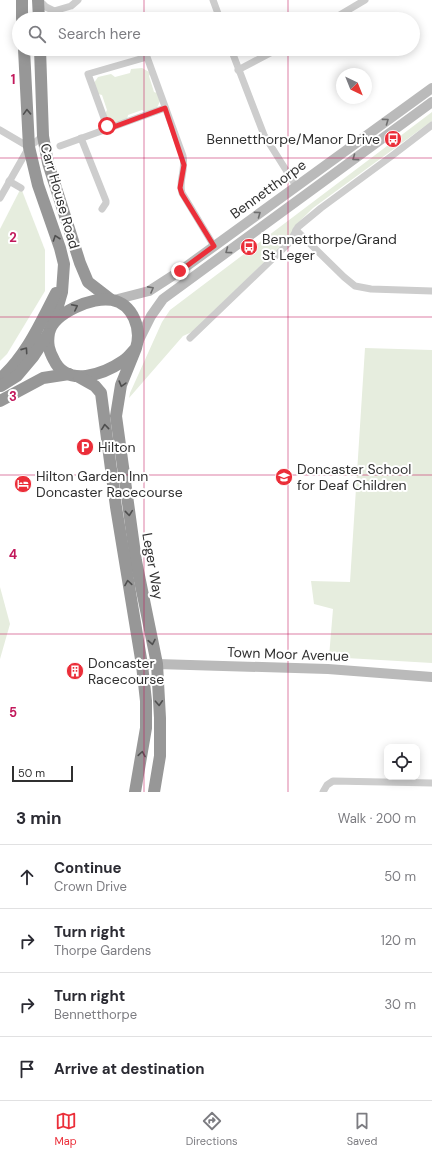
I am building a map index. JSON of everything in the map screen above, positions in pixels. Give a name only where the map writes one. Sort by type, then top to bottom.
[{"type":"highway","points":[[22,0],[22,12]]},
{"type":"highway","points":[[38,12],[39,0]]},
{"type":"highway","name":"Carr House Road","points":[[24,56],[29,148],[38,185],[60,248],[64,264],[62,292],[51,329]]},
{"type":"highway","name":"Carr House Road","points":[[40,56],[43,136],[48,163],[80,263],[88,282],[112,300]]},
{"type":"highway","points":[[0,379],[12,368],[34,336],[64,276]]},
{"type":"highway","points":[[0,387],[17,376],[34,357],[51,329],[64,314],[78,305],[94,300],[112,300],[125,306],[137,325],[137,345],[124,360],[108,370],[93,376],[74,375],[43,378],[0,401]]},
{"type":"highway","points":[[51,329],[49,349],[55,362],[60,369],[74,375]]},
{"type":"highway","name":"Leger Way","points":[[137,345],[121,385],[116,416],[136,561],[157,664],[160,718],[160,756],[154,792]]},
{"type":"highway","name":"Leger Way","points":[[74,375],[95,386],[101,393],[116,507],[142,665],[146,701],[146,728],[135,792]]},
{"type":"street","points":[[39,0],[46,7],[54,11],[71,6],[78,0]]},
{"type":"street","points":[[213,0],[217,12]]},
{"type":"street","points":[[345,12],[365,0]]},
{"type":"street","points":[[233,56],[264,135],[296,186]]},
{"type":"street","points":[[238,70],[265,56]]},
{"type":"street","points":[[108,129],[88,74],[147,58],[184,165],[180,188],[182,194],[214,246]]},
{"type":"street","name":"Bennetthorpe","points":[[112,300],[149,291],[180,271],[432,88]]},
{"type":"street","name":"Bennetthorpe","points":[[137,345],[151,316],[164,299],[432,102]]},
{"type":"street","points":[[60,146],[165,108]]},
{"type":"street","points":[[190,338],[290,242],[298,227],[432,125]]},
{"type":"street","points":[[3,132],[29,148]]},
{"type":"street","points":[[0,198],[29,148],[43,136]]},
{"type":"street","points":[[81,138],[106,201],[102,209]]},
{"type":"street","points":[[9,181],[22,188]]},
{"type":"street","points":[[296,230],[344,278],[355,286],[371,289],[432,291]]},
{"type":"street","name":"Town Moor Avenue","points":[[142,665],[157,664],[328,669],[432,677]]},
{"type":"street","points":[[323,792],[327,785],[333,781],[432,783]]},
{"type":"green space","points":[[142,68],[151,73],[149,76],[154,92],[157,93],[160,101],[157,108],[145,112],[142,110],[128,115],[127,120],[113,125],[109,124],[105,114],[107,110],[102,95],[98,94],[94,83],[98,77],[111,74],[115,77],[130,73],[131,69]]},
{"type":"green space","points":[[432,112],[432,121],[313,208],[294,227],[291,236],[192,332],[183,336],[129,398],[162,322],[170,310]]},
{"type":"green space","points":[[21,188],[45,250],[45,291],[7,354],[0,361],[0,229]]},
{"type":"green space","points":[[365,348],[432,350],[432,663],[329,657],[333,609],[314,604],[311,581],[350,582]]},
{"type":"green space","points":[[0,587],[10,624],[0,659]]},
{"type":"place","name":"Bennetthorpe/Manor Drive","points":[[393,139]]},
{"type":"place","name":"Bennetthorpe/Grand St Leger","points":[[249,247]]},
{"type":"place","name":"Hilton","points":[[85,447]]},
{"type":"place","name":"Doncaster School for Deaf Children","points":[[284,477]]},
{"type":"place","name":"Hilton Garden Inn Doncaster Racecourse","points":[[23,484]]},
{"type":"place","name":"Doncaster Racecourse","points":[[75,671]]},
{"type":"route","points":[[107,126],[108,129],[165,108],[178,142],[184,165],[180,188],[182,194],[214,246],[180,271]]}]
